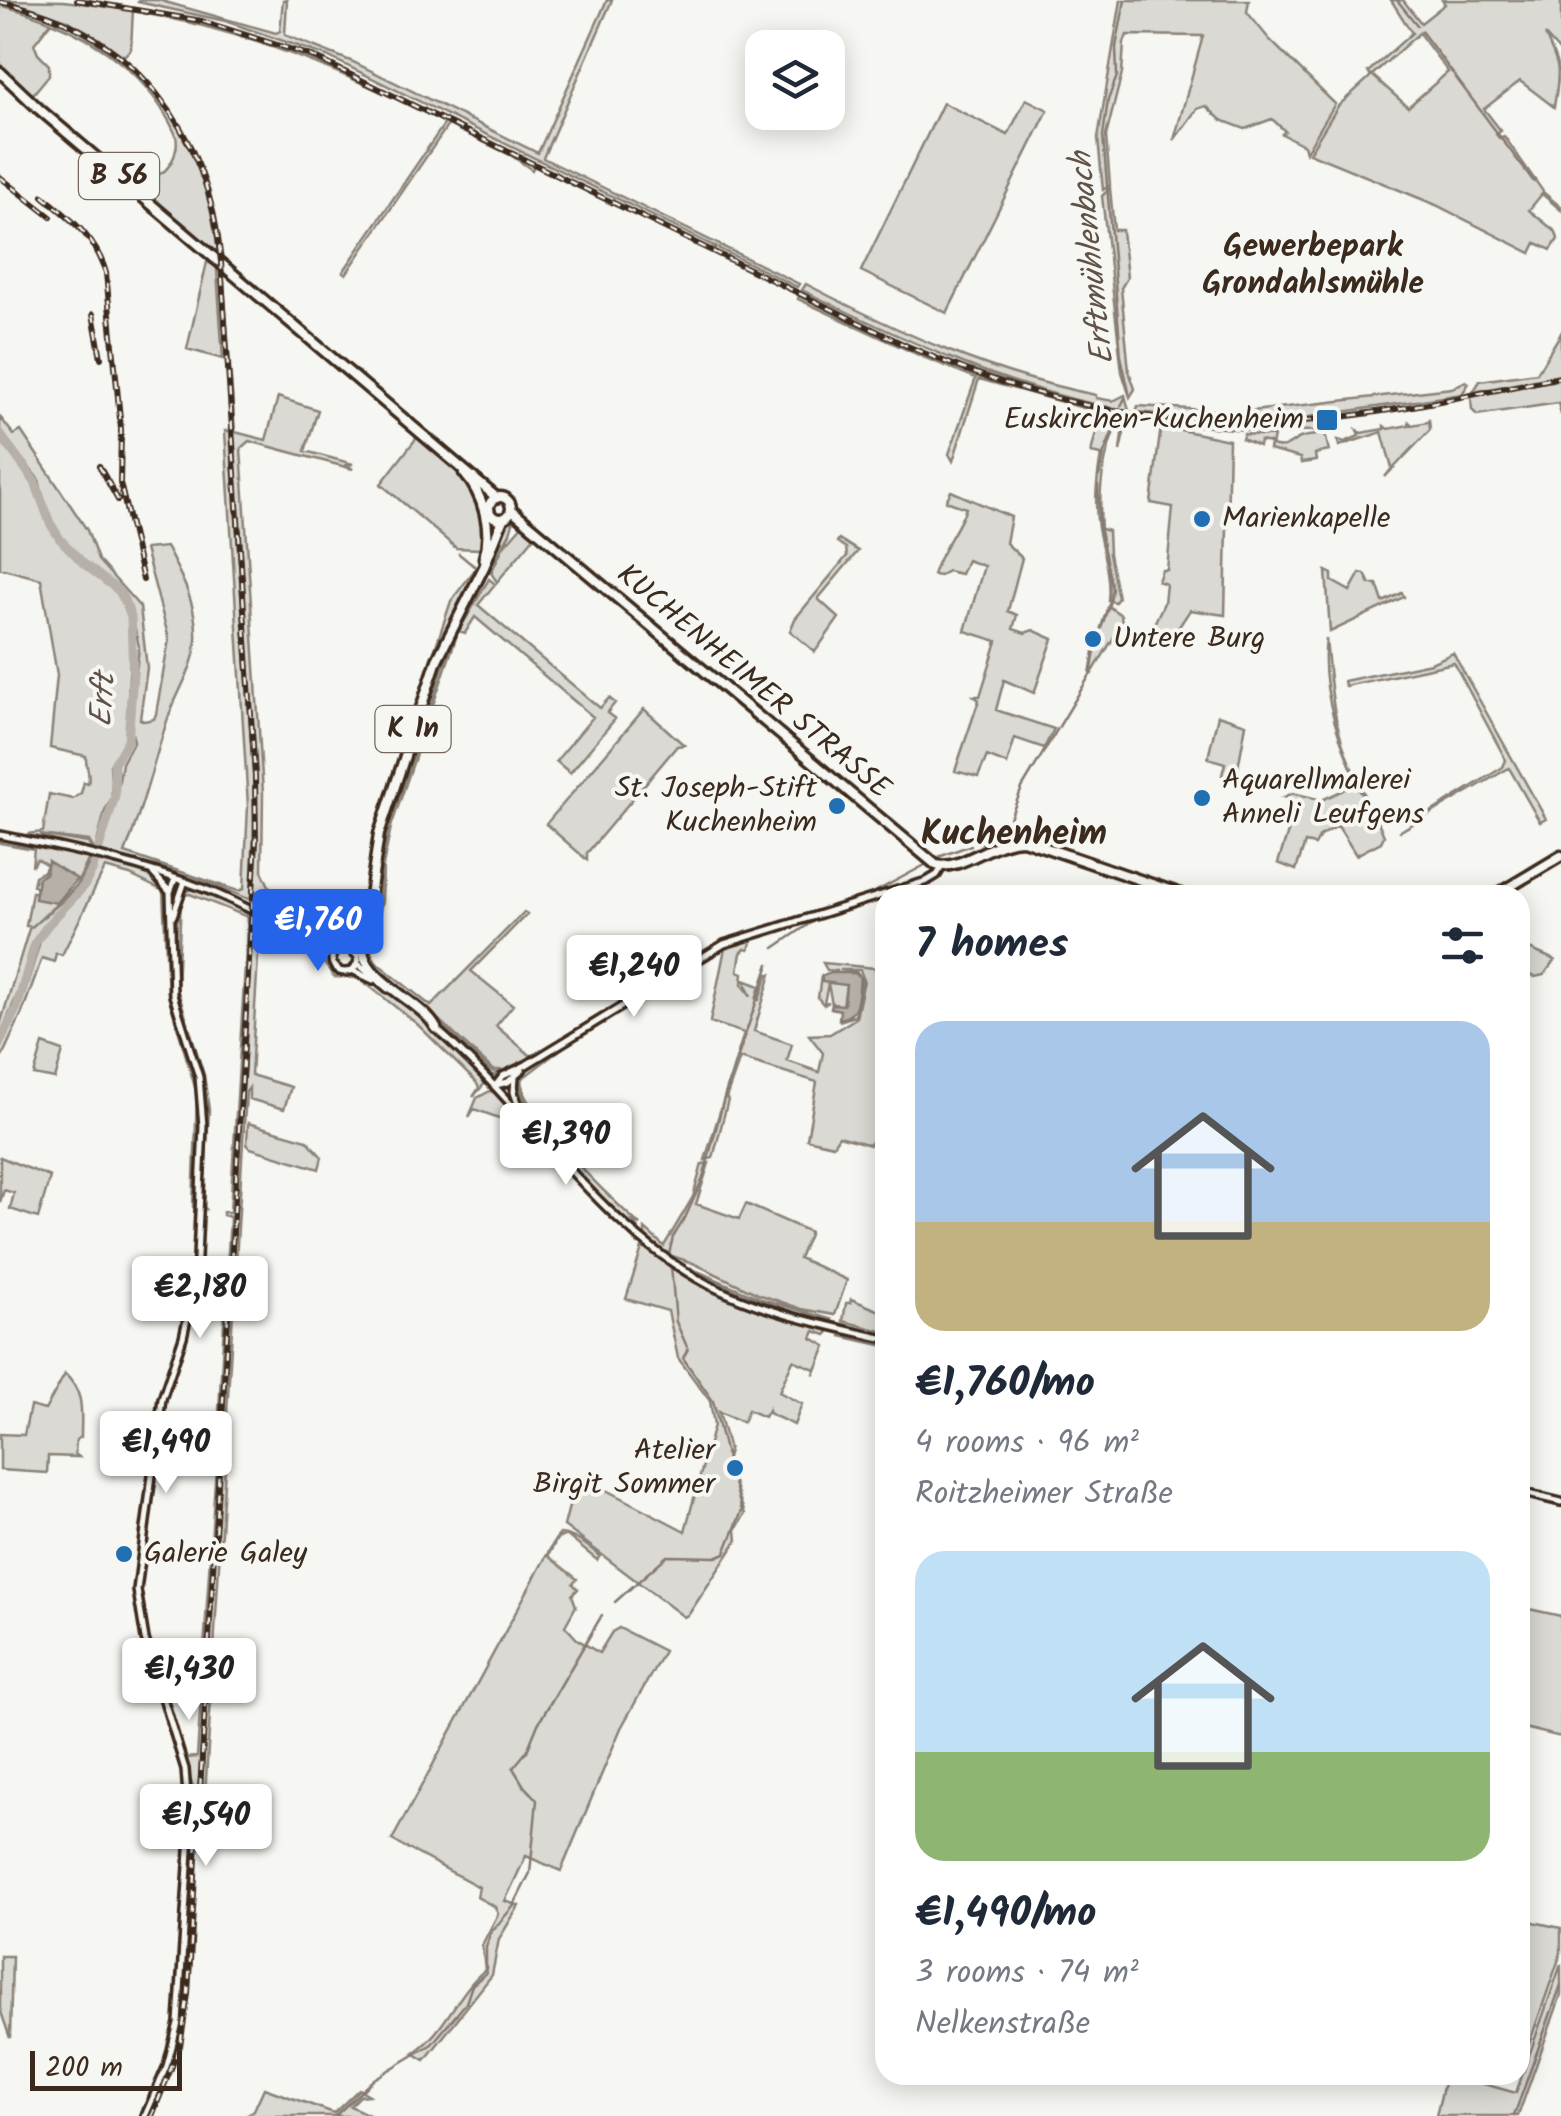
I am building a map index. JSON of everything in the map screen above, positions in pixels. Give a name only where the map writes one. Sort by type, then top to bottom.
[{"type":"main road","name":"B 56","points":[[0,72],[449,454],[494,500]]},
{"type":"main road","name":"K 1n","points":[[449,454],[477,492],[487,542],[484,559],[458,605],[457,616]]},
{"type":"main road","name":"KUCHENHEIMER STRASSE","points":[[494,500],[508,501],[504,516],[524,519],[942,867]]},
{"type":"main road","points":[[494,500],[489,512],[504,516]]},
{"type":"main road","name":"K 1n","points":[[346,950],[363,926],[388,806],[436,660],[484,568],[504,516]]},
{"type":"main road","points":[[942,867],[1000,843],[1023,840],[1155,885]]},
{"type":"main road","points":[[1513,885],[1561,856]]},
{"type":"main road","name":"K 1n","points":[[372,869],[376,877],[362,948],[364,960],[426,1014],[436,1028]]},
{"type":"street","points":[[0,836],[106,858],[175,878],[346,950],[496,1085],[616,1216],[666,1258],[753,1304],[875,1337]]},
{"type":"street","points":[[913,885],[932,879],[942,867]]},
{"type":"street","points":[[151,871],[170,892]]},
{"type":"street","points":[[145,2116],[168,2066],[178,2023],[190,1815],[185,1769],[138,1602],[138,1564],[162,1399],[183,1338],[196,1268],[202,1096],[173,995],[170,892],[175,878]]},
{"type":"street","points":[[172,922],[184,882]]},
{"type":"street","points":[[496,1085],[502,1076],[719,946],[875,897]]},
{"type":"street","points":[[308,937],[332,956],[337,970],[352,970],[380,984]]},
{"type":"street","points":[[332,956],[346,950]]},
{"type":"street","points":[[352,970],[357,963]]},
{"type":"street","points":[[496,1085],[502,1086],[526,1065]]},
{"type":"street","points":[[514,1077],[521,1112]]},
{"type":"street","points":[[1530,1494],[1561,1502]]},
{"type":"shaded area","points":[[4,0],[63,1],[133,9],[131,49],[124,56],[67,20]]},
{"type":"shaded area","points":[[139,0],[158,0],[276,33],[280,31],[283,0],[287,0],[285,35],[353,62],[538,153],[607,0],[612,0],[543,158],[799,284],[797,287],[327,56],[225,21]]},
{"type":"shaded area","points":[[1121,0],[1249,0],[1247,12],[1269,39],[1335,104],[1306,152],[1304,145],[1282,134],[1285,131],[1272,119],[1245,129],[1221,120],[1206,106],[1197,109],[1174,140],[1203,36],[1127,35],[1106,136],[1110,185],[1103,190],[1098,138]]},
{"type":"shaded area","points":[[1391,0],[1403,0],[1421,23],[1445,4],[1442,0],[1561,0],[1561,53],[1545,35],[1558,70],[1554,107],[1520,81],[1484,109],[1501,131],[1496,134],[1499,138],[1504,136],[1544,193],[1561,207],[1542,194],[1529,210],[1556,232],[1558,239],[1551,250],[1536,243],[1531,253],[1436,205],[1309,153],[1338,106],[1369,78],[1368,72],[1412,33]],"holes":[[[1419,33],[1448,72],[1408,107],[1372,75]]]},
{"type":"shaded area","points":[[0,5],[53,23],[34,44],[49,65],[49,75],[28,96],[0,68]]},
{"type":"shaded area","points":[[142,13],[228,30],[302,56],[491,142],[534,166],[532,170],[448,125],[346,274],[343,272],[445,123],[298,56],[221,31]]},
{"type":"shaded area","points":[[109,54],[153,92],[178,125],[197,163],[211,206],[218,254],[144,194],[150,184],[147,182],[139,190],[121,175],[125,165],[143,175],[160,174],[171,163],[177,140],[153,96]]},
{"type":"shaded area","points":[[1026,99],[1048,110],[947,313],[861,271],[943,103],[1008,135]]},
{"type":"shaded area","points":[[1110,188],[1114,230],[1122,230],[1127,278],[1121,288],[1129,371],[1135,389],[1130,397],[1122,372],[1102,196]]},
{"type":"shaded area","points":[[207,262],[219,268],[223,359],[187,349]]},
{"type":"shaded area","points":[[223,271],[235,432],[266,440],[278,397],[318,410],[305,451],[353,464],[347,465],[353,469],[249,441],[241,448],[263,793],[262,871],[276,901],[283,907],[327,929],[345,920],[334,933],[276,905],[277,910],[273,911],[254,902],[257,796]]},
{"type":"shaded area","points":[[806,284],[911,335],[983,364],[1096,398],[1113,401],[1125,395],[1129,411],[1044,391],[961,362],[802,290]]},
{"type":"shaded area","points":[[799,296],[970,373],[1128,415],[1120,451],[1124,418],[1120,417],[1114,431],[1100,500],[1101,529],[1108,531],[1118,598],[1115,602],[1108,600],[1097,519],[1101,455],[1091,453],[1099,420],[1085,417],[1087,409],[979,379],[953,461],[949,454],[976,378],[923,357],[798,299]]},
{"type":"shaded area","points":[[1561,333],[1561,375],[1473,392],[1480,381],[1537,373]]},
{"type":"shaded area","points":[[1561,379],[1561,415],[1558,403],[1477,415],[1472,410],[1471,397]]},
{"type":"shaded area","points":[[1469,383],[1462,394],[1283,421],[1136,412],[1138,406],[1243,412],[1452,388]]},
{"type":"shaded area","points":[[1134,416],[1227,424],[1324,422],[1326,431],[1247,430],[1139,421]]},
{"type":"shaded area","points":[[0,417],[14,435],[21,431],[87,530],[98,560],[140,607],[147,668],[140,719],[144,721],[154,719],[156,714],[169,639],[145,549],[166,547],[178,569],[194,616],[195,651],[167,721],[125,853],[238,891],[244,889],[248,806],[225,431],[230,431],[255,800],[251,900],[184,873],[99,852],[122,763],[134,741],[130,725],[139,647],[130,606],[118,587],[102,578],[61,538],[46,509],[39,480],[0,431]]},
{"type":"shaded area","points":[[1429,419],[1430,430],[1385,477],[1392,468],[1382,432],[1339,446],[1338,440],[1345,442],[1359,436],[1357,430],[1361,433],[1384,426],[1388,429]]},
{"type":"shaded area","points":[[1161,426],[1229,440],[1225,615],[1190,610],[1171,639],[1153,626],[1164,603],[1166,584],[1158,581],[1162,570],[1167,570],[1173,507],[1151,503]]},
{"type":"shaded area","points":[[1244,434],[1274,436],[1272,446],[1281,448],[1303,437],[1325,434],[1329,451],[1315,454],[1316,461],[1301,463],[1300,458],[1269,450],[1270,443],[1260,441],[1259,446],[1242,439]]},
{"type":"shaded area","points":[[418,436],[459,475],[478,505],[484,540],[480,560],[479,549],[456,548],[381,484]]},
{"type":"shaded area","points":[[0,438],[30,475],[58,539],[82,565],[118,593],[128,614],[131,633],[126,742],[110,765],[112,797],[95,851],[89,841],[40,835],[88,843],[92,850],[27,834],[43,832],[49,794],[73,799],[81,793],[84,782],[88,783],[89,776],[86,756],[50,748],[57,675],[41,579],[0,568]]},
{"type":"shaded area","points":[[951,491],[1011,517],[1006,543],[1022,558],[1008,611],[1017,615],[1013,629],[1025,633],[1033,630],[1053,639],[1034,693],[1004,680],[996,710],[1054,729],[1044,748],[1015,738],[1007,764],[987,756],[978,777],[955,771],[979,700],[974,696],[980,696],[997,641],[965,631],[984,566],[967,560],[961,574],[947,571],[933,575],[966,508],[946,501]]},
{"type":"shaded area","points":[[507,519],[514,519],[510,533],[459,624]]},
{"type":"shaded area","points":[[523,524],[536,535],[497,582],[491,573],[503,547]]},
{"type":"shaded area","points":[[839,539],[858,551],[818,599],[839,618],[815,652],[790,631],[795,619],[847,556],[846,548],[837,542]]},
{"type":"shaded area","points":[[458,553],[477,568],[440,648],[408,732],[382,819],[366,905],[349,916],[364,902],[377,822],[451,601],[476,568]]},
{"type":"shaded area","points":[[1326,571],[1332,574],[1332,581],[1350,591],[1360,573],[1365,574],[1370,584],[1377,584],[1383,602],[1402,593],[1404,597],[1330,632]]},
{"type":"shaded area","points":[[489,579],[495,584],[478,605],[600,708],[609,698],[615,703],[607,713],[615,719],[570,773],[556,761],[593,717],[475,617],[465,633],[459,631]]},
{"type":"shaded area","points":[[1108,606],[1121,615],[1122,624],[1091,675],[1096,645]]},
{"type":"shaded area","points":[[459,624],[386,831],[378,903],[372,917],[382,833],[437,668]]},
{"type":"shaded area","points":[[457,635],[391,827],[383,866],[382,901],[371,953],[369,947],[380,905],[382,863],[388,832]]},
{"type":"shaded area","points":[[1326,639],[1332,698],[1342,742],[1384,836],[1381,842],[1356,855],[1338,826],[1320,836],[1315,845],[1305,843],[1296,870],[1278,863],[1296,807],[1292,798],[1284,797],[1293,793],[1322,800],[1356,784],[1366,801],[1349,763],[1341,742],[1330,701]]},
{"type":"shaded area","points":[[1453,653],[1546,819],[1540,822],[1509,768],[1399,832],[1503,767],[1506,760],[1454,663],[1345,686],[1344,681],[1431,663]]},
{"type":"shaded area","points":[[644,709],[684,745],[677,746],[587,853],[587,860],[546,824]]},
{"type":"shaded area","points":[[1218,715],[1246,724],[1236,779],[1222,775],[1225,763],[1208,758]]},
{"type":"shaded area","points":[[0,838],[89,858],[76,886],[32,927],[26,926],[32,892],[36,892],[35,898],[46,873],[38,878],[37,888],[33,885],[35,876],[47,865],[37,859],[32,866],[34,849],[0,843]]},
{"type":"shaded area","points":[[91,859],[83,886],[32,942],[26,973],[0,1037],[0,1025],[29,929],[77,889]]},
{"type":"shaded area","points":[[97,860],[147,875],[163,888],[168,896],[171,998],[195,1070],[200,1101],[193,1208],[197,1094],[168,995],[163,891],[105,868],[62,955],[56,953],[54,962],[42,958],[0,1061],[0,1049],[22,1001],[42,935],[85,889]]},
{"type":"shaded area","points":[[48,861],[77,879],[57,903],[35,899],[38,878],[46,873]]},
{"type":"shaded area","points":[[192,889],[251,912],[219,1411],[230,1217],[223,1212],[230,1212],[248,917],[190,894],[181,900],[177,988],[204,1075],[209,1110],[203,1207],[206,1108],[199,1067],[176,994],[174,961],[179,895]]},
{"type":"shaded area","points":[[524,912],[527,914],[471,971],[513,1005],[496,1026],[530,1055],[537,1055],[510,1070],[493,1070],[429,1011],[489,1069],[496,1073],[508,1071],[492,1075],[433,1018],[373,969],[368,958],[374,966],[428,1010],[375,965],[371,953],[377,963],[431,1006]]},
{"type":"shaded area","points":[[253,913],[326,953],[337,973],[360,975],[391,993],[445,1039],[486,1082],[473,1097],[479,1088],[476,1082],[417,1024],[368,985],[357,978],[334,977],[317,953],[260,923],[251,1075],[291,1087],[284,1109],[249,1099],[249,1088],[246,1092],[224,1417]]},
{"type":"shaded area","points":[[752,939],[749,950],[741,953],[738,971],[743,973],[742,984],[751,996],[744,980],[760,986],[756,999],[759,1000],[771,974],[754,1031],[792,1044],[787,1061],[819,1072],[823,1053],[809,1035],[830,1034],[856,1018],[864,980],[860,970],[840,970],[856,972],[862,979],[855,1016],[839,1021],[850,1017],[860,978],[843,983],[843,1006],[832,1004],[828,984],[824,1003],[829,1002],[824,1005],[818,998],[821,976],[838,971],[827,970],[823,963],[875,968],[875,1135],[870,1145],[839,1136],[833,1145],[807,1139],[817,1082],[740,1058],[726,1098],[713,1158],[705,1160],[744,1033],[710,1022],[725,948]]},
{"type":"shaded area","points":[[1530,949],[1555,960],[1544,975],[1530,975]]},
{"type":"shaded area","points":[[855,973],[860,978],[854,1009],[839,1019],[840,1010],[831,1008],[832,1004],[844,1005],[846,985],[822,982],[822,976]]},
{"type":"shaded area","points":[[569,1043],[521,1082],[527,1098],[554,1137],[640,1225],[633,1222],[638,1229],[574,1170],[518,1098],[516,1083],[528,1107],[548,1130],[525,1100],[517,1080]]},
{"type":"shaded area","points":[[43,1044],[63,1051],[55,1079],[34,1075]]},
{"type":"shaded area","points":[[490,1091],[497,1093],[639,1245],[524,1127],[474,1109],[469,1117],[477,1098]]},
{"type":"shaded area","points":[[248,1123],[307,1140],[322,1157],[319,1169],[250,1148]]},
{"type":"shaded area","points":[[0,1157],[50,1177],[38,1218],[10,1209],[14,1193],[4,1190],[0,1202]]},
{"type":"shaded area","points":[[709,1163],[696,1204],[739,1219],[746,1204],[810,1232],[799,1258],[847,1280],[835,1315],[758,1294],[663,1253],[645,1238],[645,1229],[664,1246],[693,1197],[702,1164]]},
{"type":"shaded area","points":[[642,1248],[722,1294],[829,1332],[826,1335],[815,1331],[812,1338],[826,1346],[814,1375],[815,1369],[793,1360],[779,1392],[802,1404],[794,1425],[768,1410],[764,1417],[748,1410],[743,1422],[719,1412],[729,1450],[726,1461],[745,1514],[736,1530],[737,1541],[684,1617],[564,1526],[577,1475],[685,1531],[714,1425],[710,1401],[678,1358],[668,1311],[626,1299]]},
{"type":"shaded area","points":[[676,1262],[762,1299],[833,1320],[773,1310]]},
{"type":"shaded area","points":[[851,1299],[875,1309],[875,1329],[843,1321],[846,1303]]},
{"type":"shaded area","points":[[65,1374],[76,1388],[80,1403],[81,1437],[76,1440],[75,1454],[79,1457],[48,1456],[47,1473],[0,1470],[0,1434],[24,1435],[30,1406],[45,1410]]},
{"type":"shaded area","points":[[219,1419],[196,1834],[193,1787],[184,1758],[197,1757]]},
{"type":"shaded area","points":[[223,1420],[227,1423],[226,1450],[203,1829],[199,1833]]},
{"type":"shaded area","points":[[560,1534],[566,1535],[557,1539],[548,1556],[577,1579],[573,1584],[578,1589],[572,1595],[576,1606],[565,1626],[599,1653],[619,1628],[664,1651],[621,1728],[561,1871],[526,1856],[505,1901],[519,1906],[499,1939],[492,1975],[425,2060],[413,2053],[434,2034],[485,1970],[482,1945],[498,1914],[495,1907],[477,1897],[479,1887],[392,1840],[555,1540]]},
{"type":"shaded area","points":[[566,1535],[586,1545],[600,1556],[597,1560]]},
{"type":"shaded area","points":[[1530,1609],[1561,1616],[1561,1737],[1530,1729]]},
{"type":"shaded area","points":[[195,1836],[191,1940],[181,2026],[172,2064],[162,2095],[148,2116],[170,2068],[179,2033]]},
{"type":"shaded area","points":[[1530,1921],[1561,1928],[1561,1953],[1530,2041]]},
{"type":"shaded area","points":[[0,1956],[12,1956],[10,2038],[0,2009]]},
{"type":"shaded area","points":[[1561,1964],[1561,1995],[1530,2082],[1530,2053]]},
{"type":"shaded area","points":[[1444,2085],[1488,2085],[1516,2093],[1519,2085],[1529,2085],[1518,2116],[1436,2116]]},
{"type":"shaded area","points":[[264,2088],[334,2113],[359,2089],[369,2095],[360,2096],[350,2106],[371,2116],[246,2116],[254,2110]]},
{"type":"waterway","name":"Erftmühlenbach","points":[[1125,0],[1116,47],[1117,76],[1108,100],[1103,136],[1121,356],[1129,392]]},
{"type":"waterway","points":[[1397,0],[1417,25]]},
{"type":"waterway","points":[[1421,31],[1534,182]]},
{"type":"waterway","name":"Erftmühlenbach","points":[[1121,406],[1125,398]]},
{"type":"waterway","name":"Erftmühlenbach","points":[[1099,476],[1120,414]]},
{"type":"waterway","name":"Erft","points":[[0,434],[35,482],[60,539],[119,591],[124,600],[131,617],[133,675],[128,740],[114,764],[115,796],[92,871],[84,886],[35,943],[17,1007],[0,1042]]},
{"type":"waterway","name":"Erftmühlenbach","points":[[1004,833],[1022,788],[1090,675],[1110,601],[1112,589],[1099,526],[1098,485]]},
{"type":"waterway","name":"Erftmühlenbach","points":[[979,843],[986,842]]},
{"type":"waterway","name":"Erftmühlenbach","points":[[936,858],[971,845]]},
{"type":"waterway","name":"Erftmühlenbach","points":[[888,885],[925,865]]},
{"type":"waterway","name":"Erftmühlenbach","points":[[842,905],[875,892]]},
{"type":"waterway","name":"Erftmühlenbach","points":[[774,948],[818,918]]},
{"type":"waterway","name":"Erftmühlenbach","points":[[669,1254],[673,1237],[703,1178],[725,1095],[769,964]]},
{"type":"waterway","name":"Erftmühlenbach","points":[[671,1266],[676,1322],[688,1349],[683,1358],[713,1401],[727,1459]]},
{"type":"waterway","points":[[699,1272],[791,1311]]},
{"type":"waterway","points":[[805,1314],[823,1319]]},
{"type":"waterway","points":[[841,1336],[875,1344]]},
{"type":"waterway","name":"Erftmühlenbach","points":[[615,1602],[667,1556],[716,1557],[725,1553],[742,1511],[733,1479]]},
{"type":"waterway","points":[[1530,1499],[1561,1507]]},
{"type":"waterway","name":"Erftmühlenbach","points":[[335,2116],[374,2079],[432,2044],[466,2003],[472,1985],[486,1973],[486,1947],[491,1932],[513,1907],[530,1873],[537,1800],[513,1768],[527,1751],[538,1724],[602,1615]]},
{"type":"waterway","points":[[1530,2071],[1561,1985]]},
{"type":"waterway","points":[[1514,2116],[1525,2085]]},
{"type":"railway","points":[[77,0],[202,21],[312,56],[905,345],[1042,394],[1186,421],[1283,422],[1388,410],[1561,377]]},
{"type":"railway","points":[[0,2],[47,15],[89,35],[125,61],[156,93],[181,129],[200,170],[214,215],[221,262],[256,841],[188,1994],[180,2046],[152,2116]]},
{"type":"railway","points":[[0,177],[51,217]]},
{"type":"railway","points":[[43,196],[89,239],[106,273],[121,429],[120,483],[143,580]]},
{"type":"railway","points":[[93,314],[101,358]]},
{"type":"railway","points":[[99,466],[118,500]]},
{"type":"place","name":"Euskirchen-Kuchenheim","points":[[1327,420]]},
{"type":"place","name":"Marienkapelle","points":[[1202,519]]},
{"type":"place","name":"Untere Burg","points":[[1093,639]]},
{"type":"place","name":"Aquarellmalerei Anneli Leufgens","points":[[1202,798]]},
{"type":"place","name":"St. Joseph-Stift Kuchenheim","points":[[837,806]]},
{"type":"place","name":"Atelier Birgit Sommer","points":[[735,1468]]},
{"type":"place","name":"Galerie Galey","points":[[124,1554]]},
{"type":"district","name":"Gewerbepark Grondahlsmühle","points":[[1313,266]]},
{"type":"district","name":"Kuchenheim","points":[[1014,835]]}]
